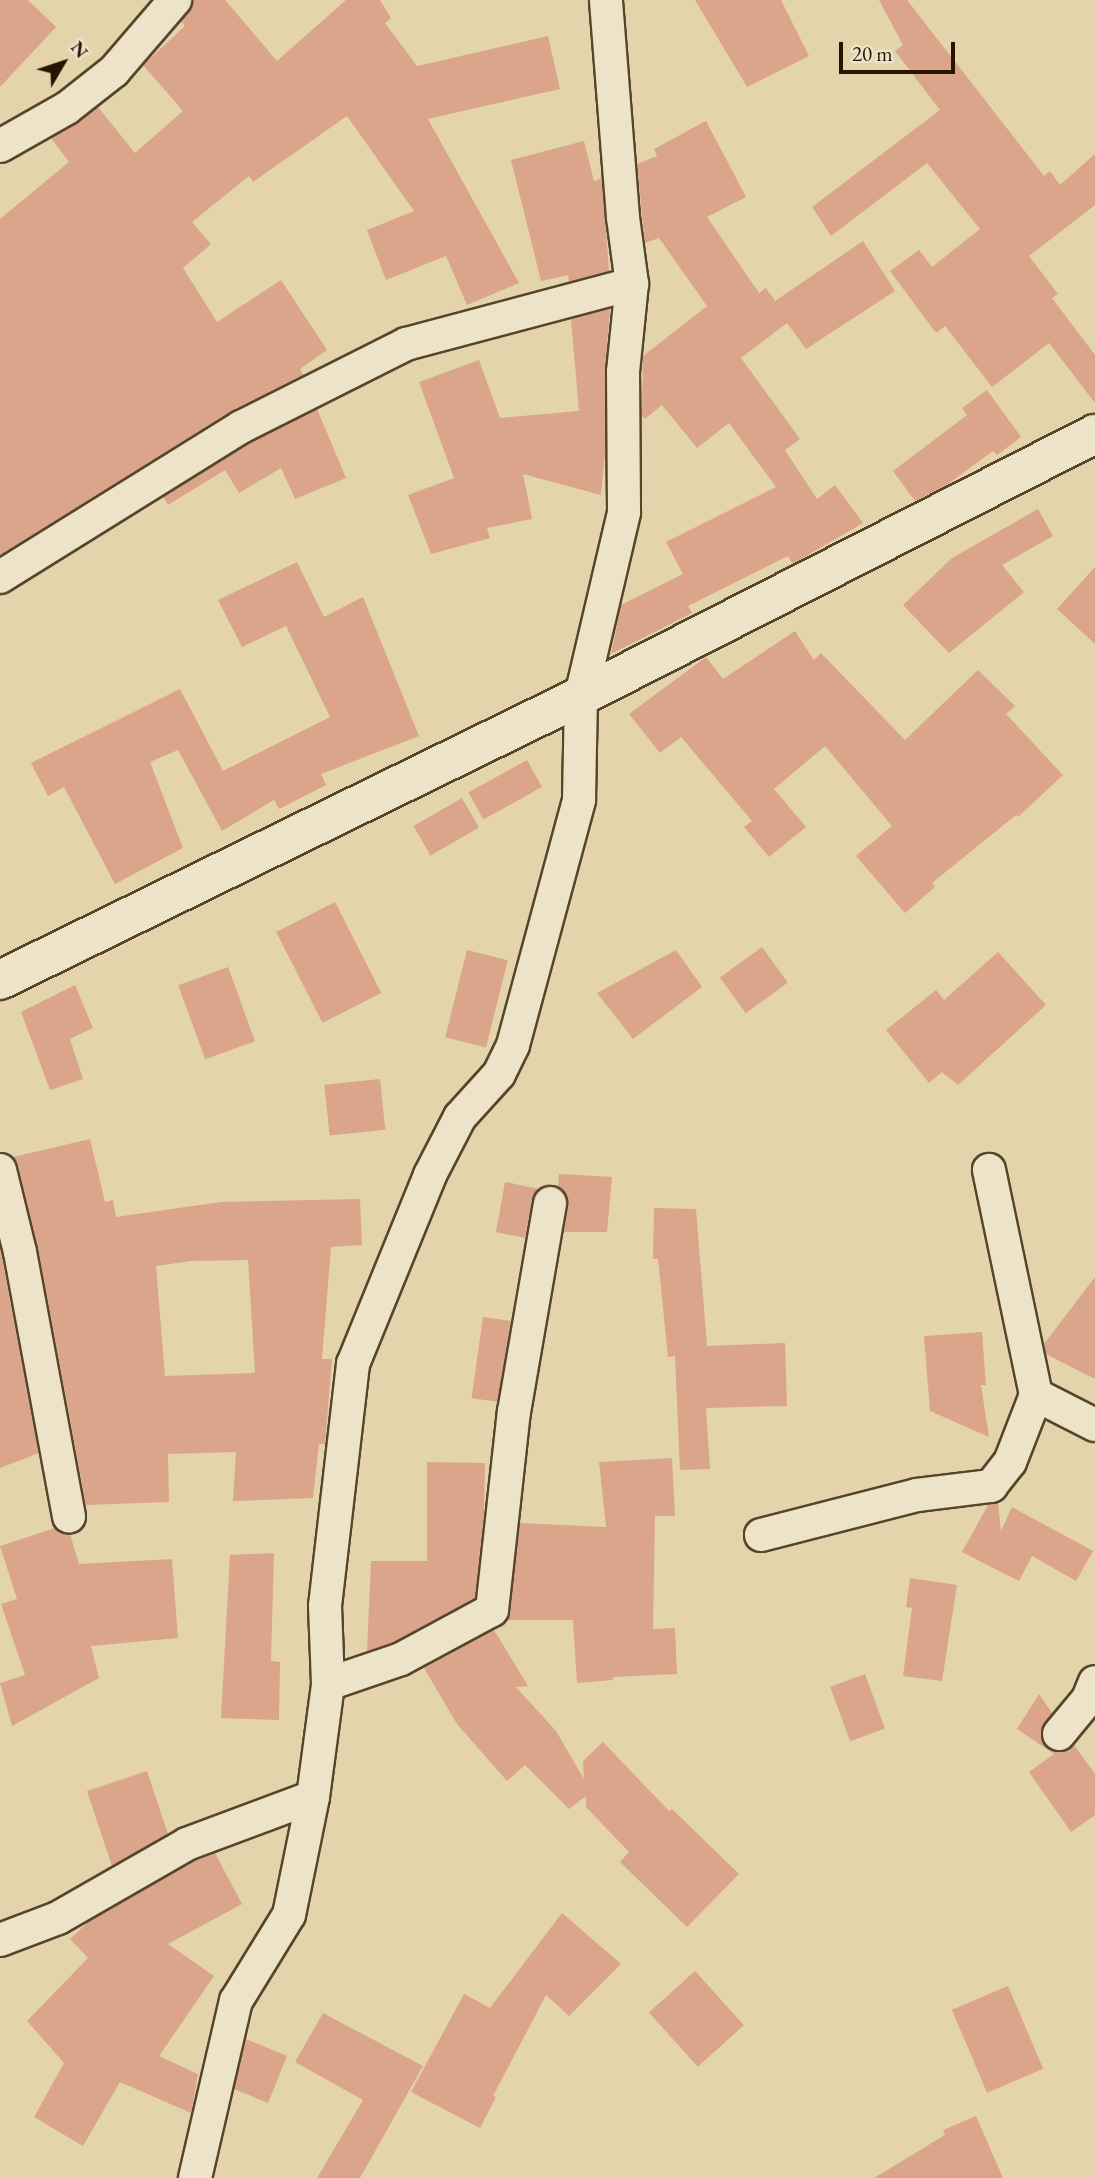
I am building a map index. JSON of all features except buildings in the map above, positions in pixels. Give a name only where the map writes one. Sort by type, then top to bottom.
[{"type":"main road","points":[[0,980],[581,696],[1095,433]]},
{"type":"street","points":[[0,146],[67,108],[114,71],[175,0]]},
{"type":"street","points":[[195,2178],[236,2001],[289,1915],[313,1797],[328,1684],[325,1606],[353,1364],[436,1164],[460,1117],[499,1074],[513,1045],[579,800],[581,696],[624,512],[623,372],[632,284],[606,0]]},
{"type":"street","points":[[0,577],[241,427],[406,344],[632,284]]},
{"type":"street","points":[[0,1170],[20,1252],[69,1516]]},
{"type":"street","points":[[761,1535],[917,1495],[991,1486],[1010,1462],[1036,1395],[989,1170]]},
{"type":"street","points":[[328,1684],[401,1659],[492,1610],[514,1412],[550,1203]]},
{"type":"street","points":[[1036,1395],[1095,1425]]},
{"type":"street","points":[[1059,1734],[1088,1699],[1095,1682]]},
{"type":"street","points":[[0,1940],[58,1918],[187,1844],[313,1797]]}]
